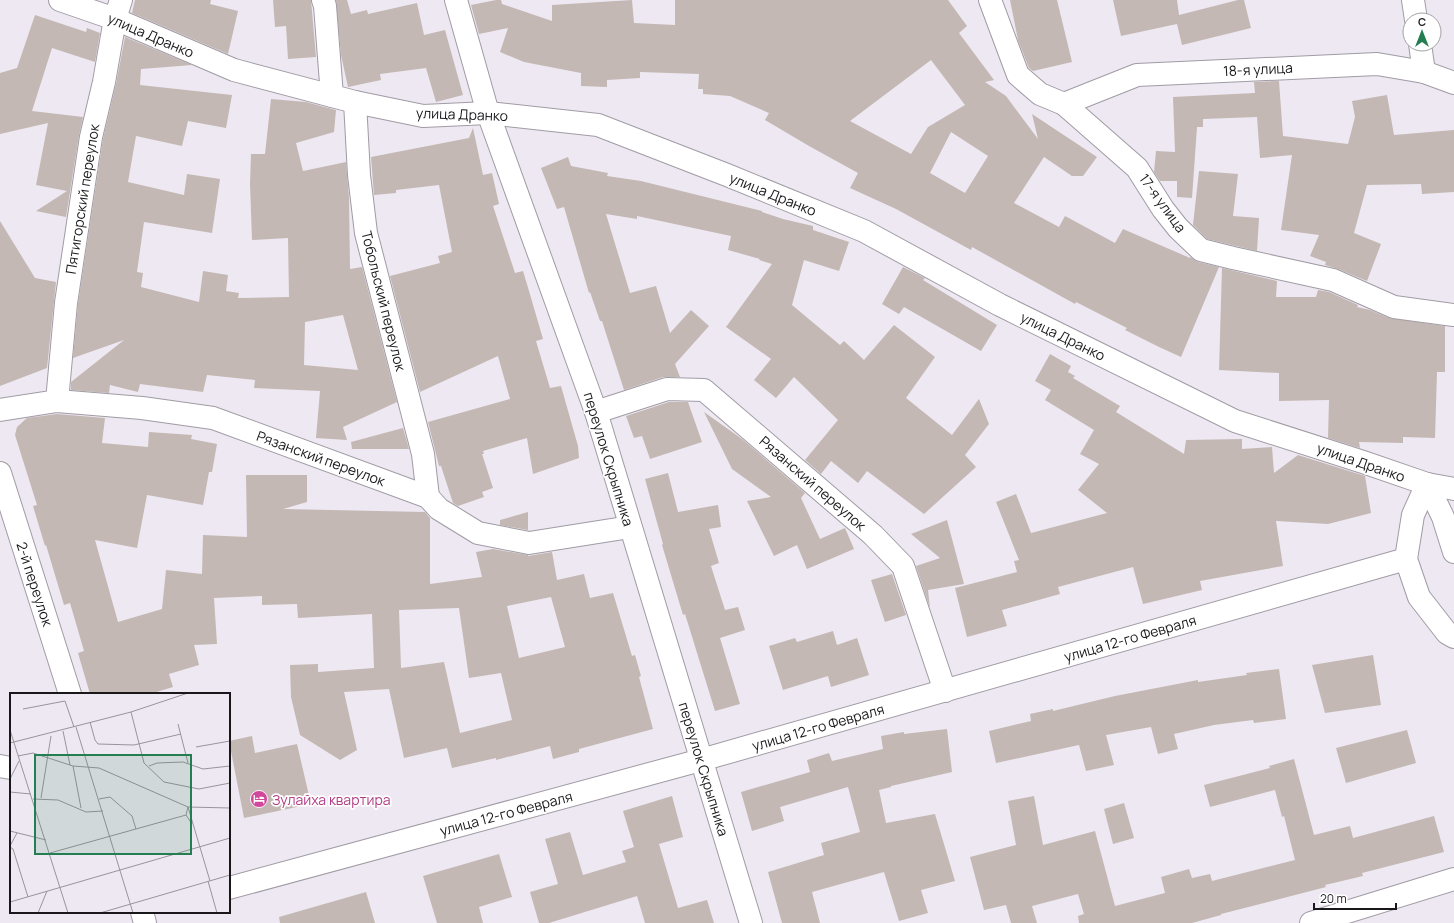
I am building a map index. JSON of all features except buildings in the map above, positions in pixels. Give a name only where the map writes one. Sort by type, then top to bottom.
[{"type":"street","name":"улица Дранко","points":[[60,0],[118,9],[234,70],[355,102],[423,116],[488,113],[598,125],[727,175],[864,231],[1000,305],[1235,421],[1427,484],[1454,489]]},
{"type":"street","points":[[323,0],[325,6],[332,96]]},
{"type":"street","name":"переулок Скрыпника","points":[[456,0],[488,113],[596,412],[751,923]]},
{"type":"street","name":"17-я улица","points":[[990,0],[1018,75],[1040,94],[1064,104],[1137,168],[1163,209],[1178,228],[1202,250],[1333,280],[1394,307],[1454,315]]},
{"type":"street","points":[[1413,0],[1415,12]]},
{"type":"street","name":"Пятигорский переулок","points":[[57,401],[66,303],[91,137],[104,82],[118,9]]},
{"type":"street","points":[[1421,52],[1424,72]]},
{"type":"street","name":"18-я улица","points":[[1064,104],[1137,75],[1377,64],[1424,72],[1454,83]]},
{"type":"street","name":"Тобольский переулок","points":[[355,102],[358,175],[366,233],[423,454],[428,497]]},
{"type":"street","name":"Рязанский переулок","points":[[596,412],[667,389],[704,390],[873,535],[903,566],[945,691]]},
{"type":"street","name":"Рязанский переулок","points":[[0,410],[57,401],[142,408],[213,418],[428,497],[440,509],[478,533],[529,543],[630,527]]},
{"type":"street","name":"2-й переулок","points":[[0,473],[70,693]]},
{"type":"street","points":[[1427,484],[1443,517],[1454,552]]},
{"type":"street","points":[[1427,484],[1413,516],[1406,559],[1419,596],[1447,633],[1454,637]]},
{"type":"street","name":"улица 12-го Февраля","points":[[230,888],[701,760],[1406,559]]},
{"type":"street","points":[[0,766],[10,768]]},
{"type":"street","points":[[1311,923],[1454,880]]},
{"type":"street","points":[[142,913],[144,923]]},
{"type":"place","name":"Зулайха квартира","points":[[259,799]]}]
